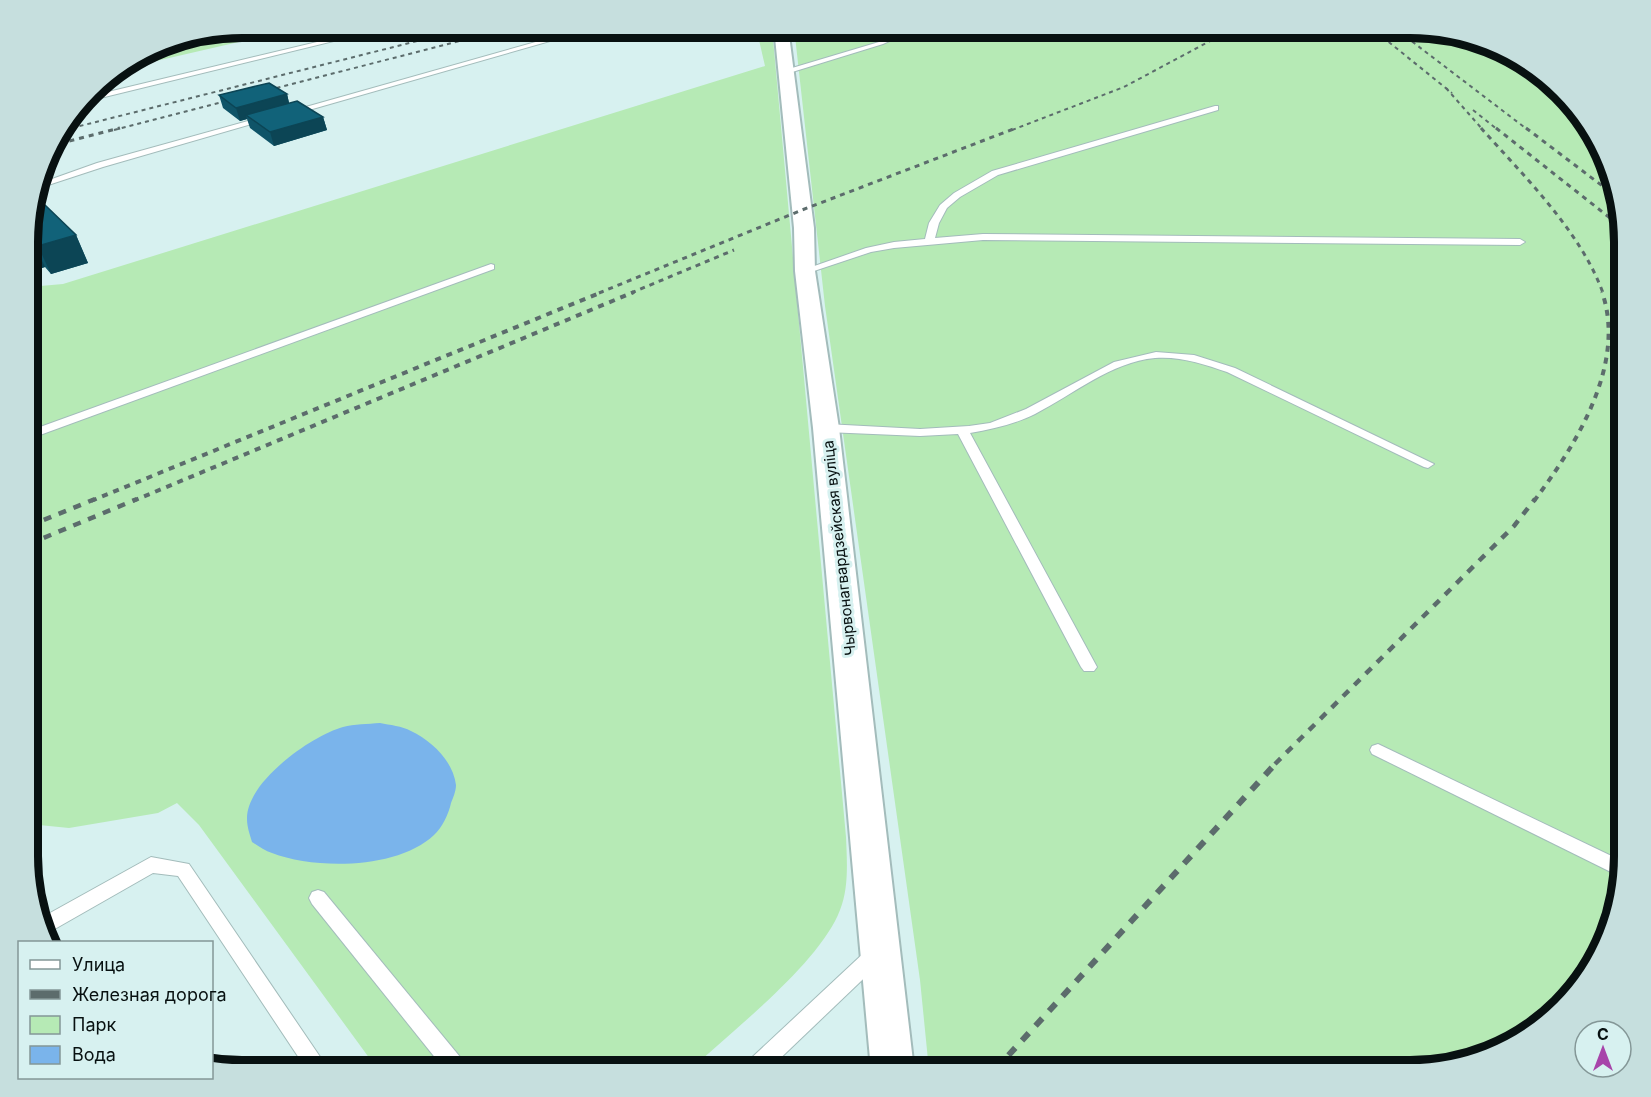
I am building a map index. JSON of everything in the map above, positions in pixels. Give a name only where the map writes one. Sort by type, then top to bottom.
[{"type":"street","name":"Чырвонагвардзейская вуліца","points":[[782,38],[804,228],[805,271],[826,428],[893,1059]]},
{"type":"lane","points":[[98,97],[342,38]]},
{"type":"lane","points":[[45,184],[120,159],[556,38]]},
{"type":"lane","points":[[786,71],[892,38]]},
{"type":"lane","points":[[930,240],[934,223],[943,207],[967,189],[995,173],[1215,108]]},
{"type":"lane","points":[[805,271],[869,250],[930,240],[1030,237],[1520,242]]},
{"type":"lane","points":[[38,432],[491,267]]},
{"type":"lane","points":[[826,428],[962,430],[1009,421],[1034,410],[1112,366],[1132,359],[1156,355],[1180,356],[1227,369],[1428,464]]},
{"type":"lane","points":[[962,430],[1089,667]]},
{"type":"lane","points":[[1377,750],[1613,865]]},
{"type":"lane","points":[[49,923],[151,865],[183,869],[312,1060]]},
{"type":"lane","points":[[318,898],[450,1060]]},
{"type":"lane","points":[[764,1060],[882,948]]},
{"type":"green space","points":[[231,38],[256,38],[141,65],[162,54]]},
{"type":"green space","points":[[758,38],[773,39],[846,837],[846,884],[840,910],[830,930],[795,974],[702,1060],[371,1060],[199,825],[177,803],[158,813],[69,828],[38,825],[38,286],[63,284],[765,66]]},
{"type":"green space","points":[[795,38],[1436,39],[1462,44],[1487,53],[1523,72],[1544,88],[1579,128],[1598,164],[1607,189],[1613,229],[1613,868],[1610,895],[1603,921],[1579,969],[1563,990],[1523,1025],[1487,1044],[1449,1056],[1422,1059],[928,1059],[920,980],[825,306]]},
{"type":"water","points":[[380,723],[404,728],[419,735],[434,746],[451,768],[456,785],[455,792],[445,820],[434,835],[419,846],[400,855],[379,860],[333,864],[290,859],[267,851],[252,842],[247,822],[250,805],[257,790],[283,762],[298,750],[330,732],[347,726]]},
{"type":"building","points":[[269,83],[287,94],[236,108],[219,95]]},
{"type":"building","points":[[297,101],[323,117],[270,132],[246,115]]},
{"type":"building","points":[[45,205],[76,235],[38,246],[41,206]]},
{"type":"railway","points":[[72,128],[429,38]]},
{"type":"railway","points":[[261,92],[471,38]]},
{"type":"railway","points":[[1012,130],[1124,87],[1213,38]]},
{"type":"railway","points":[[1384,38],[1447,89]]},
{"type":"railway","points":[[1407,38],[1528,130]]},
{"type":"railway","points":[[1447,89],[1452,93]]},
{"type":"railway","points":[[1447,89],[1483,130]]},
{"type":"railway","points":[[114,130],[238,98]]},
{"type":"railway","points":[[1473,110],[1498,130]]},
{"type":"railway","points":[[64,142],[120,128]]},
{"type":"railway","points":[[599,293],[802,210],[1016,128]]},
{"type":"railway","points":[[1481,128],[1533,185],[1566,227],[1581,248],[1603,293]]},
{"type":"railway","points":[[1496,128],[1612,220]]},
{"type":"railway","points":[[1526,128],[1607,190]]},
{"type":"railway","points":[[631,293],[734,250]]},
{"type":"railway","points":[[91,501],[602,292]]},
{"type":"railway","points":[[133,501],[634,292]]},
{"type":"railway","points":[[1534,501],[1581,429],[1603,375],[1608,347],[1608,319],[1602,292]]},
{"type":"railway","points":[[38,522],[95,499]]},
{"type":"railway","points":[[38,540],[137,499]]},
{"type":"railway","points":[[1277,762],[1514,526],[1535,499]]},
{"type":"railway","points":[[1005,1059],[1277,762]]}]
